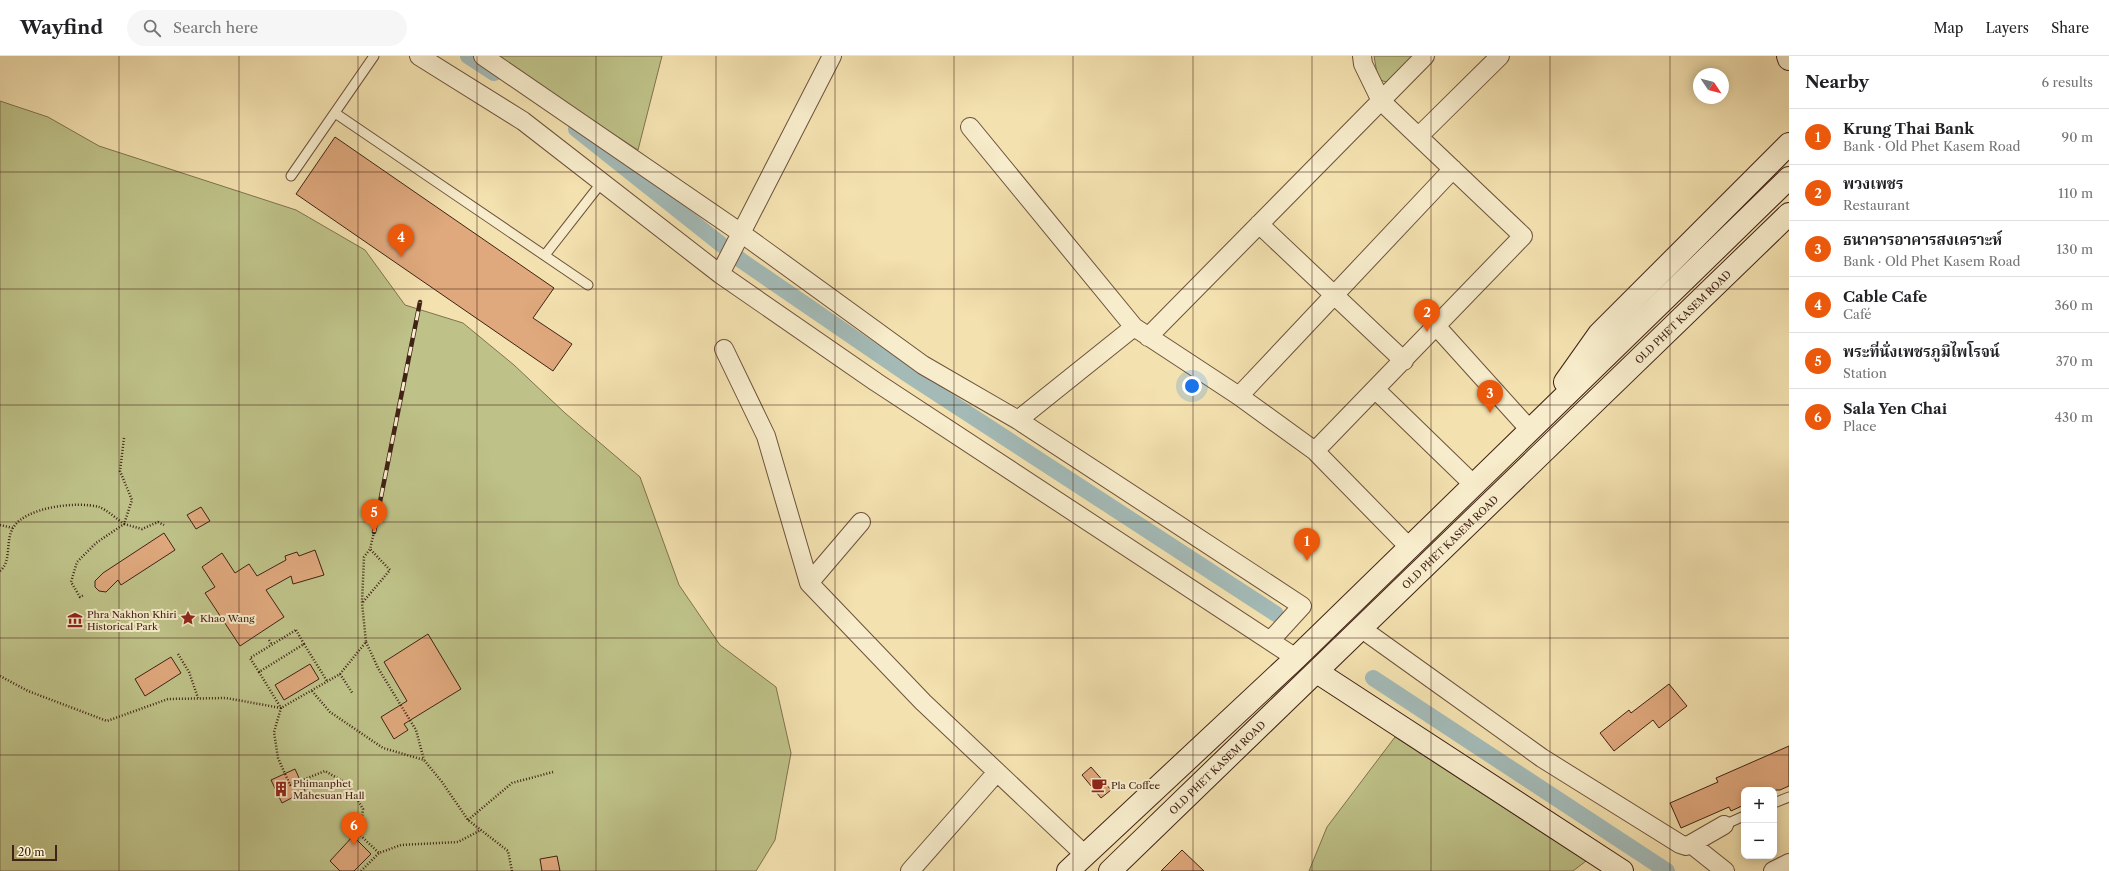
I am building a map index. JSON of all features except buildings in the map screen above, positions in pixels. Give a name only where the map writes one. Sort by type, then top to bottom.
[{"type":"main road","points":[[1769,164],[1789,138]]},
{"type":"main road","points":[[1530,430],[1599,334],[1789,144]]},
{"type":"main road","points":[[1068,871],[1296,658],[1789,178]]},
{"type":"main road","name":"OLD PHET KASEM ROAD","points":[[1110,871],[1362,629],[1546,447],[1789,214]]},
{"type":"main road","points":[[1317,672],[1622,871]]},
{"type":"street","points":[[419,56],[523,121],[602,182],[876,382],[1296,658]]},
{"type":"street","points":[[483,56],[923,365],[1018,420],[1302,606],[1270,640]]},
{"type":"street","points":[[723,269],[832,56]]},
{"type":"street","points":[[1315,451],[1437,327],[1523,236],[1381,101],[1364,64],[1362,56]]},
{"type":"street","points":[[1018,420],[1141,332],[1259,224],[1425,56]]},
{"type":"street","points":[[1419,136],[1500,56]]},
{"type":"street","points":[[970,127],[1141,332],[1239,396],[1315,451],[1409,547]]},
{"type":"street","points":[[1239,396],[1452,169]]},
{"type":"street","points":[[1259,224],[1404,361]]},
{"type":"street","points":[[1437,327],[1530,430]]},
{"type":"street","points":[[724,349],[766,436],[809,583],[923,702],[1085,855]]},
{"type":"street","points":[[1376,390],[1474,485]]},
{"type":"street","points":[[809,583],[861,522]]},
{"type":"street","points":[[1362,629],[1542,758],[1680,844],[1686,846],[1691,844],[1724,825]]},
{"type":"street","points":[[910,871],[997,772]]},
{"type":"street","points":[[1691,844],[1725,871]]},
{"type":"street","points":[[1773,871],[1789,864]]},
{"type":"lane","points":[[291,176],[374,56]]},
{"type":"lane","points":[[335,113],[588,285]]},
{"type":"lane","points":[[545,255],[602,182]]},
{"type":"lane","points":[[1777,802],[1789,797]]},
{"type":"lane","points":[[1724,825],[1741,817]]},
{"type":"path","points":[[84,595],[80,597],[71,582],[77,562],[96,543],[124,524],[132,500],[120,471],[124,438]]},
{"type":"path","points":[[0,571],[5,567],[13,528],[32,512],[76,503],[100,507],[124,524],[142,529],[158,522],[164,525]]},
{"type":"path","points":[[0,525],[13,528]]},
{"type":"path","points":[[374,532],[370,549],[364,557],[362,603],[366,642],[378,668],[416,730],[424,760],[442,782],[468,820],[508,851],[512,871]]},
{"type":"path","points":[[362,603],[390,570],[370,549]]},
{"type":"path","points":[[327,681],[296,630],[250,658],[281,708],[274,732],[278,758],[290,785],[325,771],[348,784],[363,809],[360,835],[379,853]]},
{"type":"path","points":[[269,640],[272,645]]},
{"type":"path","points":[[0,676],[28,691],[106,721],[168,698],[226,698],[281,708],[340,674],[366,642]]},
{"type":"path","points":[[259,672],[304,644]]},
{"type":"path","points":[[178,654],[189,672],[198,698]]},
{"type":"path","points":[[340,674],[353,694]]},
{"type":"path","points":[[312,691],[330,712],[383,748],[424,760]]},
{"type":"path","points":[[468,820],[512,783],[553,772]]},
{"type":"path","points":[[361,871],[379,853],[401,845],[458,842],[481,830]]},
{"type":"green space","points":[[494,56],[662,56],[638,150]]},
{"type":"green space","points":[[1374,56],[1412,56],[1386,82],[1378,79]]},
{"type":"green space","points":[[0,101],[48,117],[99,146],[296,210],[365,250],[405,305],[463,323],[514,365],[565,413],[640,477],[679,585],[720,645],[776,687],[791,753],[775,840],[756,871],[0,871]]},
{"type":"green space","points":[[1395,737],[1586,861],[1573,871],[1309,871],[1327,827]]},
{"type":"waterway","points":[[468,56],[494,73]]},
{"type":"waterway","points":[[576,129],[742,261],[904,372],[1276,614]]},
{"type":"waterway","points":[[1373,678],[1667,871]]},
{"type":"railway","points":[[374,532],[420,302]]},
{"type":"place","name":"Cable Cafe","points":[[401,257]]},
{"type":"place","name":"พวงเพชร","points":[[1427,332]]},
{"type":"place","name":"ธนาคารอาคารสงเคราะห์","points":[[1490,413]]},
{"type":"place","name":"พระที่นั่งเพชรภูมิไพโรจน์","points":[[374,532]]},
{"type":"place","name":"Krung Thai Bank","points":[[1307,561]]},
{"type":"place","name":"Khao Wang","points":[[188,618]]},
{"type":"place","name":"Phra Nakhon Khiri Historical Park","points":[[75,620]]},
{"type":"place","name":"Pla Coffee","points":[[1099,785]]},
{"type":"place","name":"Phimanphet Mahesuan Hall","points":[[281,789]]},
{"type":"place","name":"Sala Yen Chai","points":[[354,845]]}]
